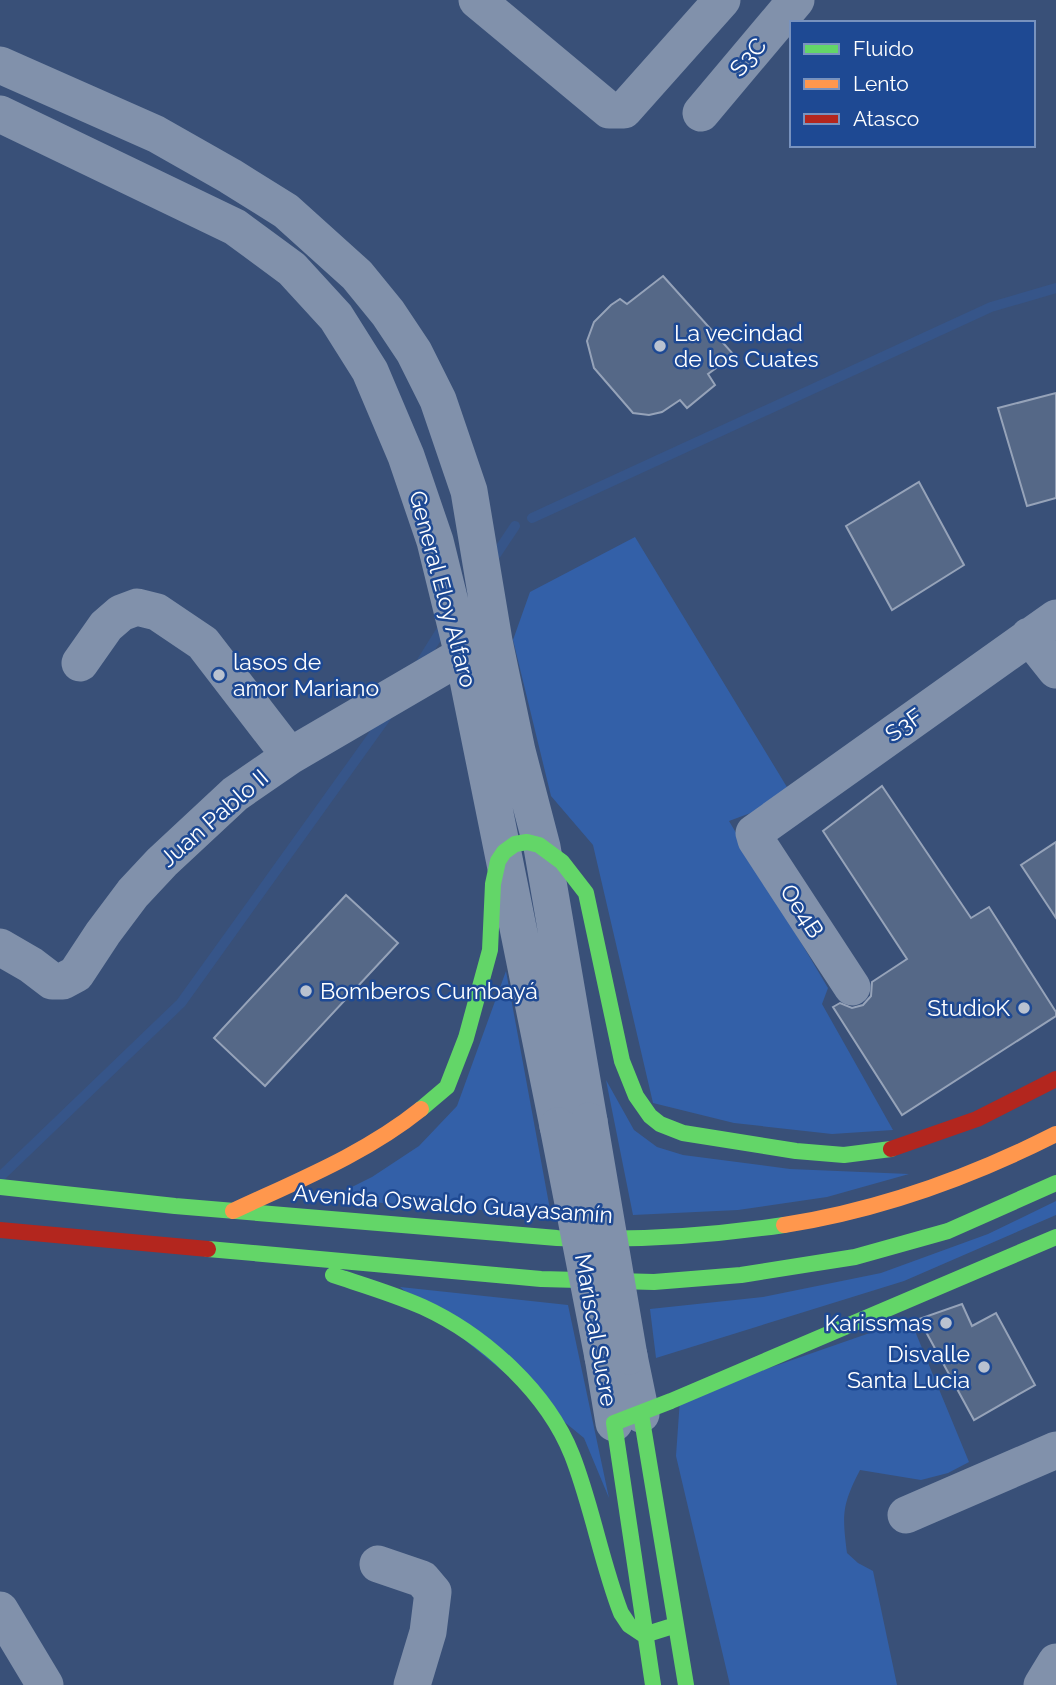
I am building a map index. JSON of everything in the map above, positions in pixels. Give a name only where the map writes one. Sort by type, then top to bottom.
[{"type":"main road","points":[[233,1211],[360,1151],[410,1119],[446,1088],[465,1043],[491,946],[495,872],[504,853],[515,845],[528,842],[541,846],[572,870],[586,893],[623,1065],[642,1107],[661,1124],[680,1132],[716,1139],[828,1155],[860,1154],[906,1145],[966,1125],[1029,1096],[1056,1079]]},
{"type":"main road","name":"Avenida Oswaldo Guayasamín","points":[[0,1187],[233,1211],[588,1239],[707,1235],[757,1230],[844,1214],[919,1194],[1027,1150],[1056,1134]]},
{"type":"main road","points":[[0,1230],[541,1279],[654,1282],[741,1275],[855,1257],[948,1231],[1056,1183]]},
{"type":"main road","points":[[627,1418],[1056,1237]]},
{"type":"main road","points":[[279,1256],[399,1298],[451,1322],[517,1375],[547,1411],[572,1452],[617,1603],[629,1625],[644,1635],[676,1625]]},
{"type":"main road","name":"Mariscal Sucre","points":[[627,1418],[676,1625],[686,1685]]},
{"type":"main road","name":"Mariscal Sucre","points":[[627,1418],[644,1635],[653,1685]]},
{"type":"street","points":[[477,0],[609,110],[616,111],[624,110],[722,0]]},
{"type":"street","name":"S3C","points":[[701,113],[796,0]]},
{"type":"street","points":[[0,65],[156,134],[286,211],[357,275],[388,313],[414,352],[438,400],[469,491],[516,751],[541,846],[574,1124]]},
{"type":"street","name":"General Eloy Alfaro","points":[[0,114],[235,227],[292,269],[337,317],[370,371],[406,456],[435,541],[463,655],[504,853]]},
{"type":"street","points":[[80,663],[106,626],[121,613],[137,607],[157,611],[203,643],[290,756]]},
{"type":"street","points":[[1043,627],[1056,670]]},
{"type":"street","name":"S3F","points":[[754,833],[1043,627]]},
{"type":"street","name":"Juan Pablo II","points":[[0,947],[32,965],[52,981],[63,981],[76,974],[113,919],[162,862],[235,794],[290,756],[463,655]]},
{"type":"street","name":"Oe4B","points":[[754,833],[852,988]]},
{"type":"street","name":"Mariscal Sucre","points":[[504,853],[574,1124],[627,1418]]},
{"type":"street","points":[[906,1515],[1056,1450]]},
{"type":"street","points":[[378,1564],[422,1579],[433,1592],[428,1632],[412,1685]]},
{"type":"street","points":[[0,1610],[46,1685]]},
{"type":"street","points":[[1042,1685],[1056,1662]]},
{"type":"shaded area","points":[[635,537],[793,797],[729,821],[828,988],[822,1004],[893,1130],[832,1134],[734,1123],[653,1103],[593,845],[551,796],[513,640],[530,592]]},
{"type":"shaded area","points":[[506,971],[551,1215],[328,1199],[372,1177],[419,1146],[457,1106]]},
{"type":"shaded area","points":[[606,1080],[634,1130],[657,1147],[683,1155],[790,1169],[909,1174],[827,1197],[738,1210],[633,1215]]},
{"type":"shaded area","points":[[1056,1201],[1056,1215],[904,1281],[656,1358],[650,1309],[763,1297],[881,1273],[988,1234]]},
{"type":"shaded area","points":[[400,1287],[568,1305],[609,1498],[584,1438]]},
{"type":"shaded area","points":[[910,1319],[969,1462],[948,1473],[921,1480],[860,1470],[847,1501],[844,1528],[847,1553],[873,1571],[897,1685],[730,1685],[676,1456],[680,1399]]},
{"type":"building","points":[[663,276],[734,355],[708,374],[715,385],[687,408],[680,400],[662,412],[649,415],[633,413],[594,368],[587,341],[594,322],[611,305],[620,299],[627,304]]},
{"type":"building","points":[[1056,393],[1056,498],[1027,506],[998,408]]},
{"type":"building","points":[[919,482],[964,565],[892,610],[846,526]]},
{"type":"building","points":[[882,786],[971,918],[989,907],[1056,1012],[1056,1016],[902,1115],[833,1007],[840,1003],[852,1008],[863,1005],[871,996],[872,982],[907,959],[823,831]]},
{"type":"building","points":[[1056,842],[1056,918],[1021,865]]},
{"type":"building","name":"Bomberos Cumbayá","points":[[346,895],[398,943],[265,1086],[214,1038]]},
{"type":"building","name":"Disvalle Santa Lucia","points":[[962,1304],[972,1326],[996,1313],[1035,1385],[974,1420],[919,1319]]},
{"type":"waterway","points":[[532,518],[991,307],[1056,288]]},
{"type":"waterway","points":[[491,562],[515,526]]},
{"type":"waterway","points":[[419,666],[444,626]]},
{"type":"waterway","points":[[0,1177],[181,1003],[387,716]]},
{"type":"traffic: fast","points":[[421,1109],[447,1087],[466,1038],[490,950],[493,884],[498,861],[504,852],[515,844],[527,842],[539,845],[562,862],[586,893],[622,1061],[636,1096],[650,1116],[660,1124],[683,1133],[796,1151],[844,1155],[891,1149]]},
{"type":"traffic: fast","points":[[208,1249],[541,1279],[654,1282],[741,1275],[855,1257],[948,1231],[1056,1183]]},
{"type":"traffic: fast","points":[[0,1187],[175,1206],[557,1238],[671,1237],[784,1225]]},
{"type":"traffic: fast","points":[[653,1685],[614,1423],[1056,1237]]},
{"type":"traffic: fast","points":[[333,1275],[401,1298],[446,1319],[511,1368],[547,1409],[572,1455],[621,1613],[629,1625],[644,1635],[676,1625]]},
{"type":"traffic: fast","points":[[641,1414],[686,1685]]},
{"type":"traffic: slow","points":[[233,1211],[354,1153],[421,1109]]},
{"type":"traffic: slow","points":[[784,1225],[855,1211],[923,1190],[990,1165],[1056,1134]]},
{"type":"traffic: jam","points":[[891,1149],[977,1119],[1056,1079]]},
{"type":"traffic: jam","points":[[0,1230],[208,1249]]},
{"type":"place","name":"La vecindad de los Cuates","points":[[660,346]]},
{"type":"place","name":"lasos de amor Mariano","points":[[219,675]]},
{"type":"place","name":"Bomberos Cumbayá","points":[[306,991]]},
{"type":"place","name":"StudioK","points":[[1024,1008]]},
{"type":"place","name":"Karissmas","points":[[946,1323]]},
{"type":"place","name":"Disvalle Santa Lucia","points":[[984,1367]]}]
